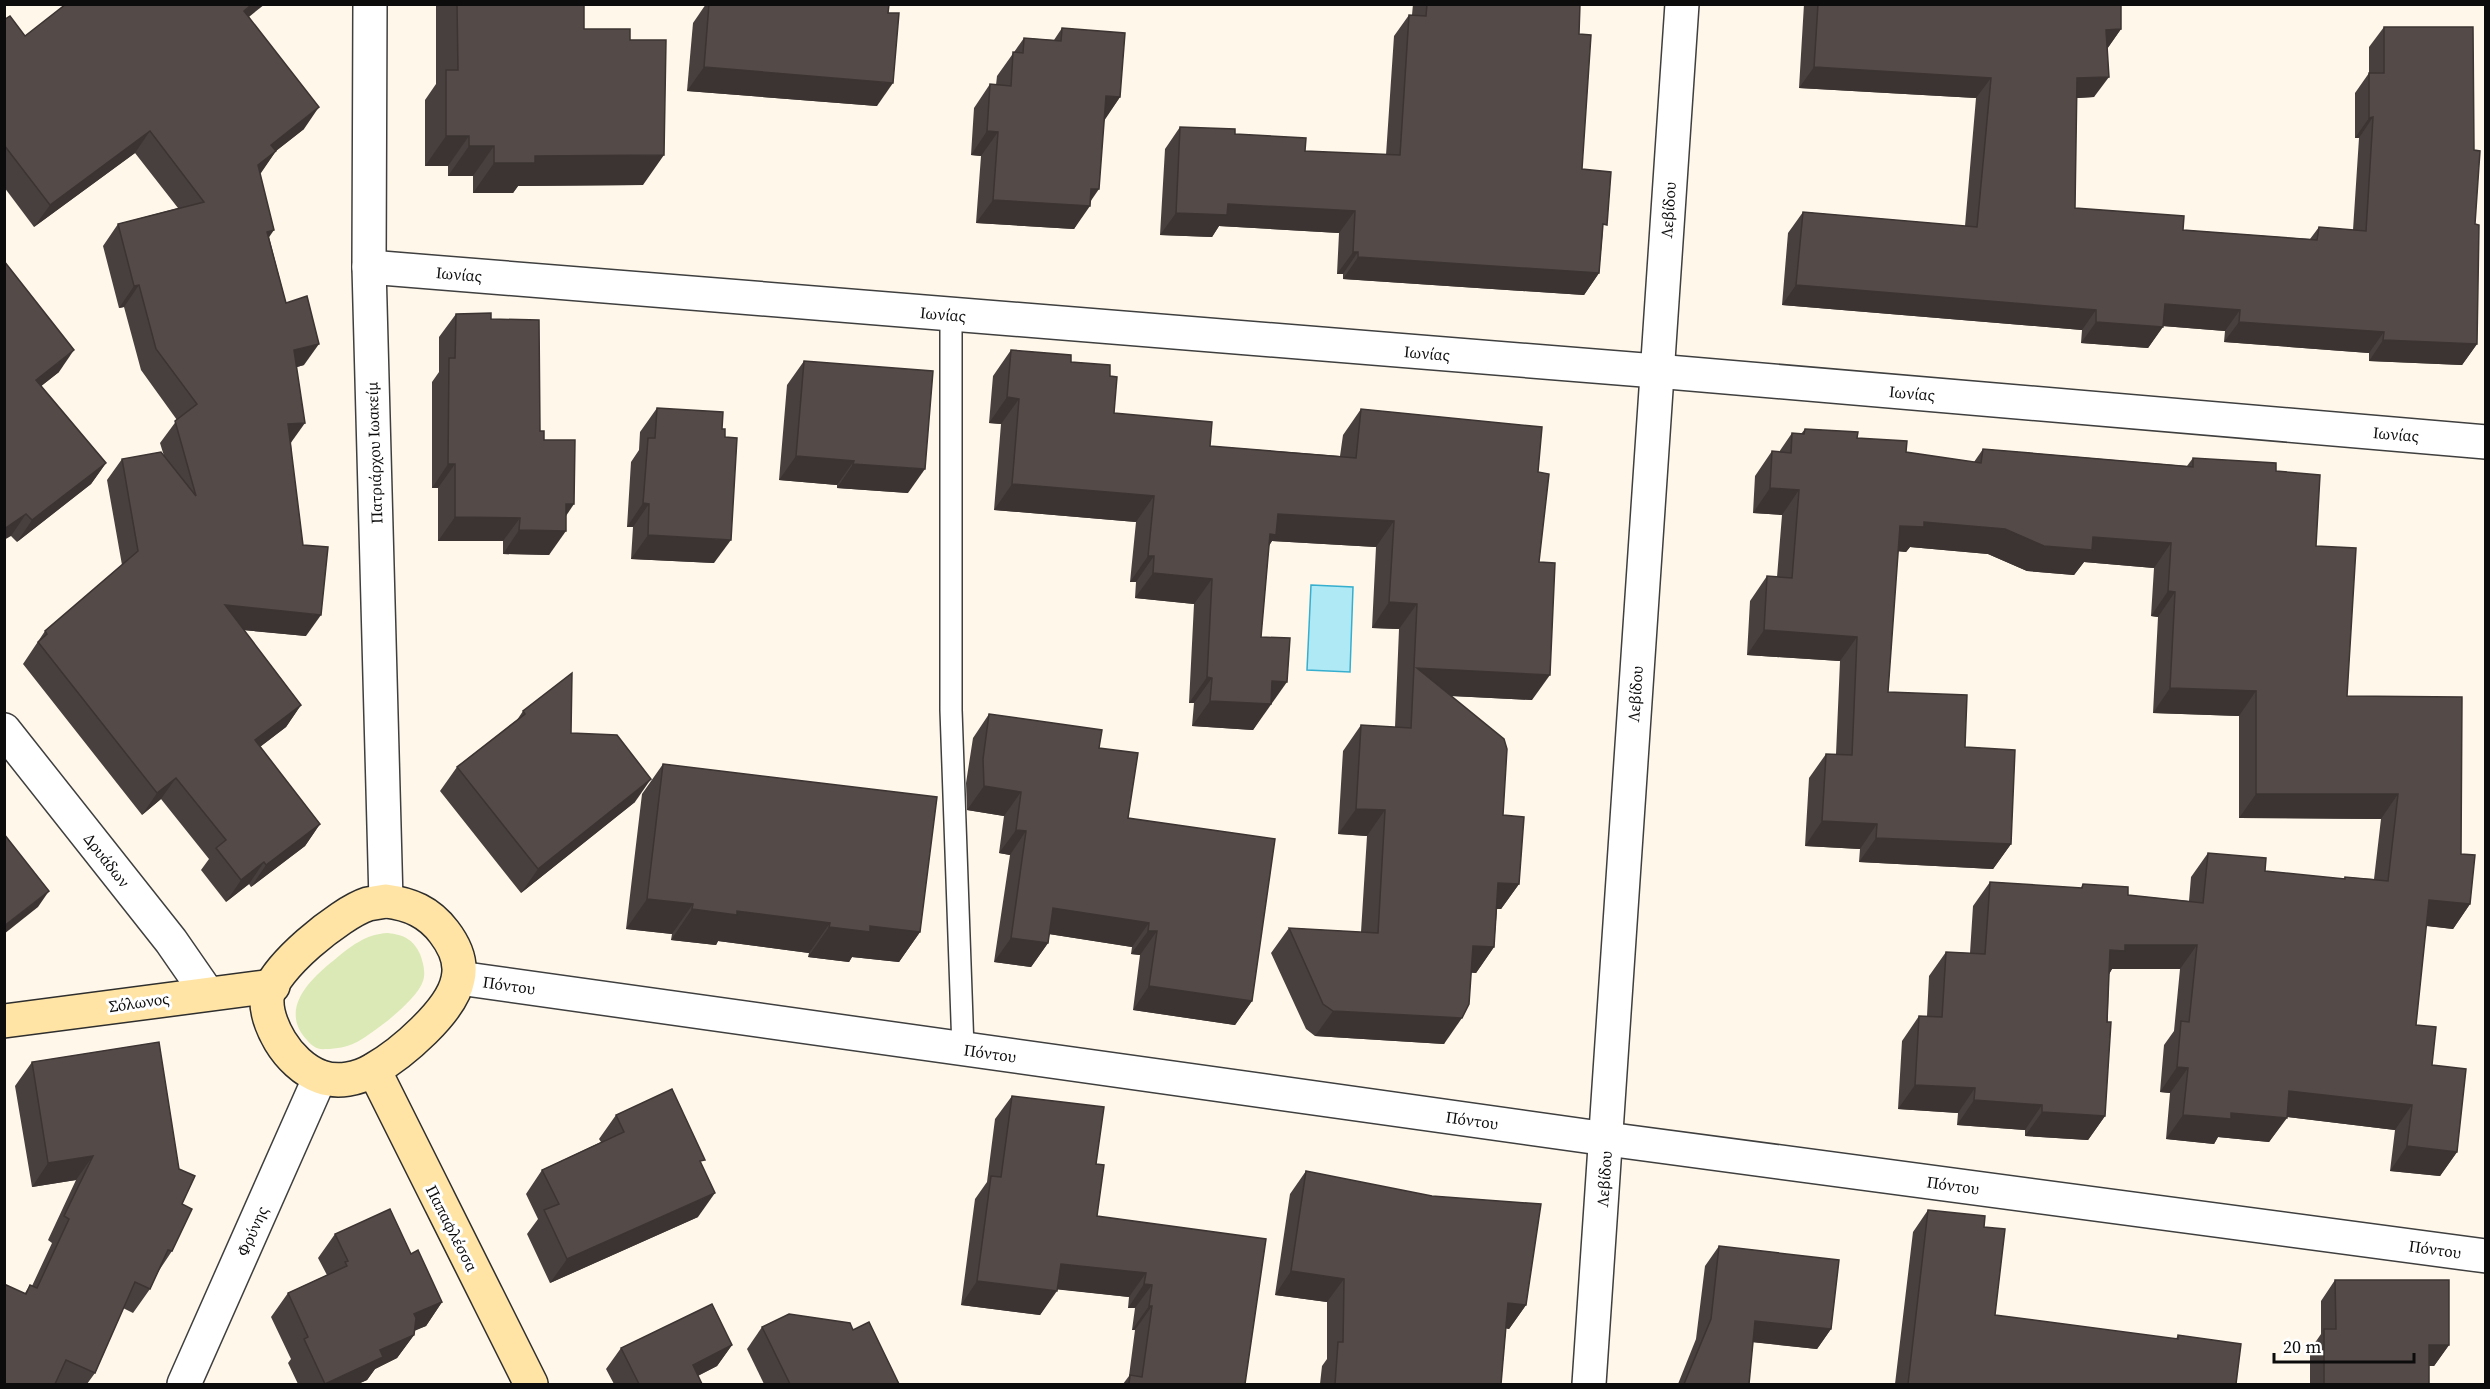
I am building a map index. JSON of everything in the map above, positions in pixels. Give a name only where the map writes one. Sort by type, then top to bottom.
[{"type":"street","name":"Πατριάρχου Ιωακείμ","points":[[370,4],[369,267],[386,902]]},
{"type":"street","name":"Λεβίδου","points":[[1590,1384],[1682,4]]},
{"type":"street","name":"Ιωνίας","points":[[369,267],[2486,442]]},
{"type":"street","name":"Δρυάδων","points":[[4,730],[171,941],[207,993]]},
{"type":"street","points":[[386,902],[404,903],[421,910],[443,930],[456,953],[459,978],[453,995],[443,1009],[402,1048],[374,1070],[342,1080],[320,1077],[294,1059],[275,1032],[268,1013],[267,997],[279,973],[300,950],[332,925],[367,905],[386,902]]},
{"type":"street","name":"Πόντου","points":[[459,978],[1606,1139],[2486,1256]]},
{"type":"street","name":"Σόλωνος","points":[[4,1021],[273,986]]},
{"type":"street","name":"Παπαφλέσσα","points":[[374,1070],[531,1384]]},
{"type":"street","name":"Φρύνης","points":[[183,1384],[320,1077]]},
{"type":"lane","points":[[951,314],[951,710],[963,1049]]},
{"type":"green space","points":[[388,933],[407,939],[420,954],[424,978],[419,989],[394,1015],[357,1042],[334,1049],[320,1049],[313,1046],[299,1029],[296,1018],[300,996],[315,977],[352,946],[372,936]]},
{"type":"water","points":[[1311,585],[1353,587],[1350,672],[1307,670]]},
{"type":"building","points":[[66,4],[252,4],[244,11],[319,107],[271,145],[276,151],[258,165],[274,230],[267,232],[286,303],[307,296],[319,344],[294,350],[305,423],[288,424],[303,545],[328,547],[321,615],[225,605],[301,705],[255,740],[320,824],[266,865],[264,862],[241,880],[216,848],[226,840],[176,778],[157,793],[38,642],[47,634],[45,631],[138,551],[122,459],[161,452],[196,496],[175,421],[197,404],[156,349],[139,285],[134,286],[118,224],[204,202],[150,131],[50,205],[4,145],[4,20],[10,16],[25,36]]},
{"type":"building","points":[[457,4],[584,4],[584,29],[630,29],[630,40],[666,40],[664,155],[535,156],[535,163],[494,163],[494,146],[469,146],[469,136],[446,136],[446,70],[458,70]]},
{"type":"building","points":[[709,4],[889,4],[888,13],[899,13],[893,83],[704,67]]},
{"type":"building","points":[[1427,4],[1580,4],[1579,34],[1591,35],[1582,169],[1611,172],[1607,225],[1603,224],[1599,273],[1358,257],[1358,252],[1353,252],[1355,211],[1228,204],[1227,215],[1176,213],[1180,127],[1235,129],[1235,134],[1306,138],[1305,151],[1400,155],[1409,15],[1426,16]]},
{"type":"building","points":[[1818,4],[2121,4],[2121,29],[2106,30],[2109,77],[2077,78],[2075,208],[2184,216],[2183,230],[2317,240],[2319,227],[2366,231],[2373,117],[2369,118],[2369,73],[2384,73],[2384,27],[2473,27],[2474,150],[2480,151],[2475,224],[2479,225],[2477,344],[2383,340],[2384,332],[2239,322],[2240,310],[2165,304],[2163,327],[2096,322],[2096,310],[1796,285],[1803,212],[1977,227],[1991,78],[1814,67]]},
{"type":"building","points":[[1062,28],[1125,33],[1120,97],[1106,96],[1099,189],[1091,189],[1090,206],[993,200],[998,132],[987,131],[990,84],[1011,86],[1013,52],[1023,53],[1024,38],[1061,41]]},
{"type":"building","points":[[4,261],[74,350],[36,380],[106,463],[32,520],[26,514],[4,529]]},
{"type":"building","points":[[491,313],[491,319],[539,320],[540,431],[544,431],[544,440],[575,440],[574,504],[566,504],[566,531],[519,530],[520,518],[455,517],[455,464],[448,464],[449,358],[455,358],[456,314]]},
{"type":"building","points":[[1011,350],[1071,355],[1071,362],[1110,365],[1110,376],[1117,377],[1114,413],[1212,422],[1210,446],[1356,458],[1361,409],[1542,427],[1538,472],[1549,474],[1539,562],[1555,563],[1550,675],[1417,668],[1504,739],[1507,749],[1503,815],[1524,817],[1519,884],[1498,883],[1494,947],[1473,946],[1469,1004],[1462,1018],[1333,1011],[1323,1004],[1289,928],[1378,933],[1385,810],[1356,809],[1361,725],[1411,728],[1417,604],[1389,602],[1394,521],[1278,514],[1276,535],[1270,534],[1261,637],[1290,638],[1287,682],[1272,681],[1271,704],[1210,701],[1212,678],[1207,677],[1212,579],[1153,573],[1154,556],[1148,556],[1154,496],[1012,484],[1019,399],[1007,397]]},
{"type":"building","points":[[804,361],[933,371],[925,469],[853,464],[854,461],[796,456]]},
{"type":"building","points":[[657,408],[723,412],[722,429],[725,429],[725,437],[737,438],[731,540],[648,535],[649,504],[643,503],[648,438],[655,438]]},
{"type":"building","points":[[1805,429],[1858,432],[1857,438],[1907,441],[1906,452],[1981,463],[1983,449],[2193,467],[2193,458],[2276,463],[2276,471],[2320,475],[2316,546],[2356,548],[2347,696],[2462,697],[2461,854],[2475,855],[2470,904],[2429,900],[2416,1025],[2436,1027],[2432,1065],[2466,1069],[2457,1152],[2407,1146],[2412,1105],[2289,1091],[2287,1118],[2231,1113],[2231,1119],[2183,1115],[2188,1068],[2177,1067],[2181,1021],[2189,1022],[2197,945],[2125,945],[2125,951],[2110,950],[2107,1022],[2111,1022],[2105,1116],[2042,1112],[2042,1105],[1974,1100],[1975,1088],[1915,1085],[1919,1016],[1942,1017],[1946,952],[1985,954],[1990,882],[2082,888],[2083,884],[2128,887],[2128,895],[2203,903],[2208,853],[2266,858],[2265,871],[2388,881],[2398,794],[2256,794],[2256,691],[2170,688],[2175,592],[2168,591],[2171,543],[2093,537],[2092,550],[2044,546],[2005,529],[1924,522],[1924,527],[1900,526],[1888,692],[1967,695],[1965,747],[2015,750],[2011,844],[1876,838],[1877,824],[1822,821],[1826,754],[1852,755],[1857,637],[1764,630],[1767,576],[1792,578],[1799,490],[1770,488],[1772,451],[1791,453],[1792,433],[1804,434]]},
{"type":"building","points":[[572,673],[571,733],[617,735],[651,779],[538,869],[457,767],[525,714],[523,711]]},
{"type":"building","points":[[989,714],[1102,730],[1099,748],[1138,753],[1128,818],[1275,839],[1252,1001],[1149,986],[1157,931],[1148,931],[1149,923],[1053,908],[1048,943],[1011,938],[1026,831],[1016,830],[1021,792],[984,786],[983,759]]},
{"type":"building","points":[[663,764],[937,797],[920,932],[870,926],[870,932],[829,927],[830,923],[737,911],[737,915],[692,909],[693,904],[647,899]]},
{"type":"building","points":[[4,834],[49,891],[4,926]]},
{"type":"building","points":[[159,1042],[179,1169],[195,1176],[182,1204],[192,1209],[172,1251],[168,1250],[150,1289],[135,1282],[95,1373],[66,1360],[55,1384],[4,1384],[4,1284],[26,1294],[30,1285],[37,1288],[69,1219],[64,1216],[93,1156],[48,1163],[32,1062]]},
{"type":"building","points":[[672,1089],[705,1160],[700,1161],[715,1193],[567,1259],[544,1210],[559,1204],[542,1170],[624,1132],[616,1115]]},
{"type":"building","points":[[1012,1096],[1104,1107],[1096,1164],[1104,1165],[1097,1216],[1266,1239],[1245,1384],[1129,1384],[1130,1375],[1142,1377],[1152,1306],[1149,1306],[1152,1285],[1144,1284],[1146,1273],[1061,1264],[1057,1291],[977,1281],[991,1176],[1001,1177]]},
{"type":"building","points":[[1306,1171],[1432,1196],[1541,1204],[1526,1305],[1508,1303],[1501,1384],[1335,1384],[1338,1342],[1343,1342],[1344,1279],[1291,1271]]},
{"type":"building","points":[[390,1209],[411,1254],[418,1250],[442,1302],[414,1314],[416,1318],[414,1335],[380,1350],[383,1357],[325,1384],[304,1339],[308,1337],[288,1293],[347,1266],[345,1262],[348,1261],[335,1234]]},
{"type":"building","points":[[1928,1210],[1985,1216],[1984,1227],[2005,1229],[1995,1315],[2178,1339],[2178,1335],[2241,1344],[2236,1384],[1908,1384]]},
{"type":"building","points":[[1719,1246],[1839,1260],[1831,1329],[1755,1321],[1749,1384],[1684,1384],[1711,1319]]},
{"type":"building","points":[[2335,1280],[2449,1280],[2449,1345],[2429,1345],[2429,1384],[2324,1384],[2324,1329],[2336,1329]]},
{"type":"building","points":[[712,1304],[732,1345],[693,1365],[702,1384],[639,1384],[621,1348]]},
{"type":"building","points":[[789,1314],[850,1323],[853,1330],[869,1322],[899,1384],[790,1384],[762,1327]]}]
